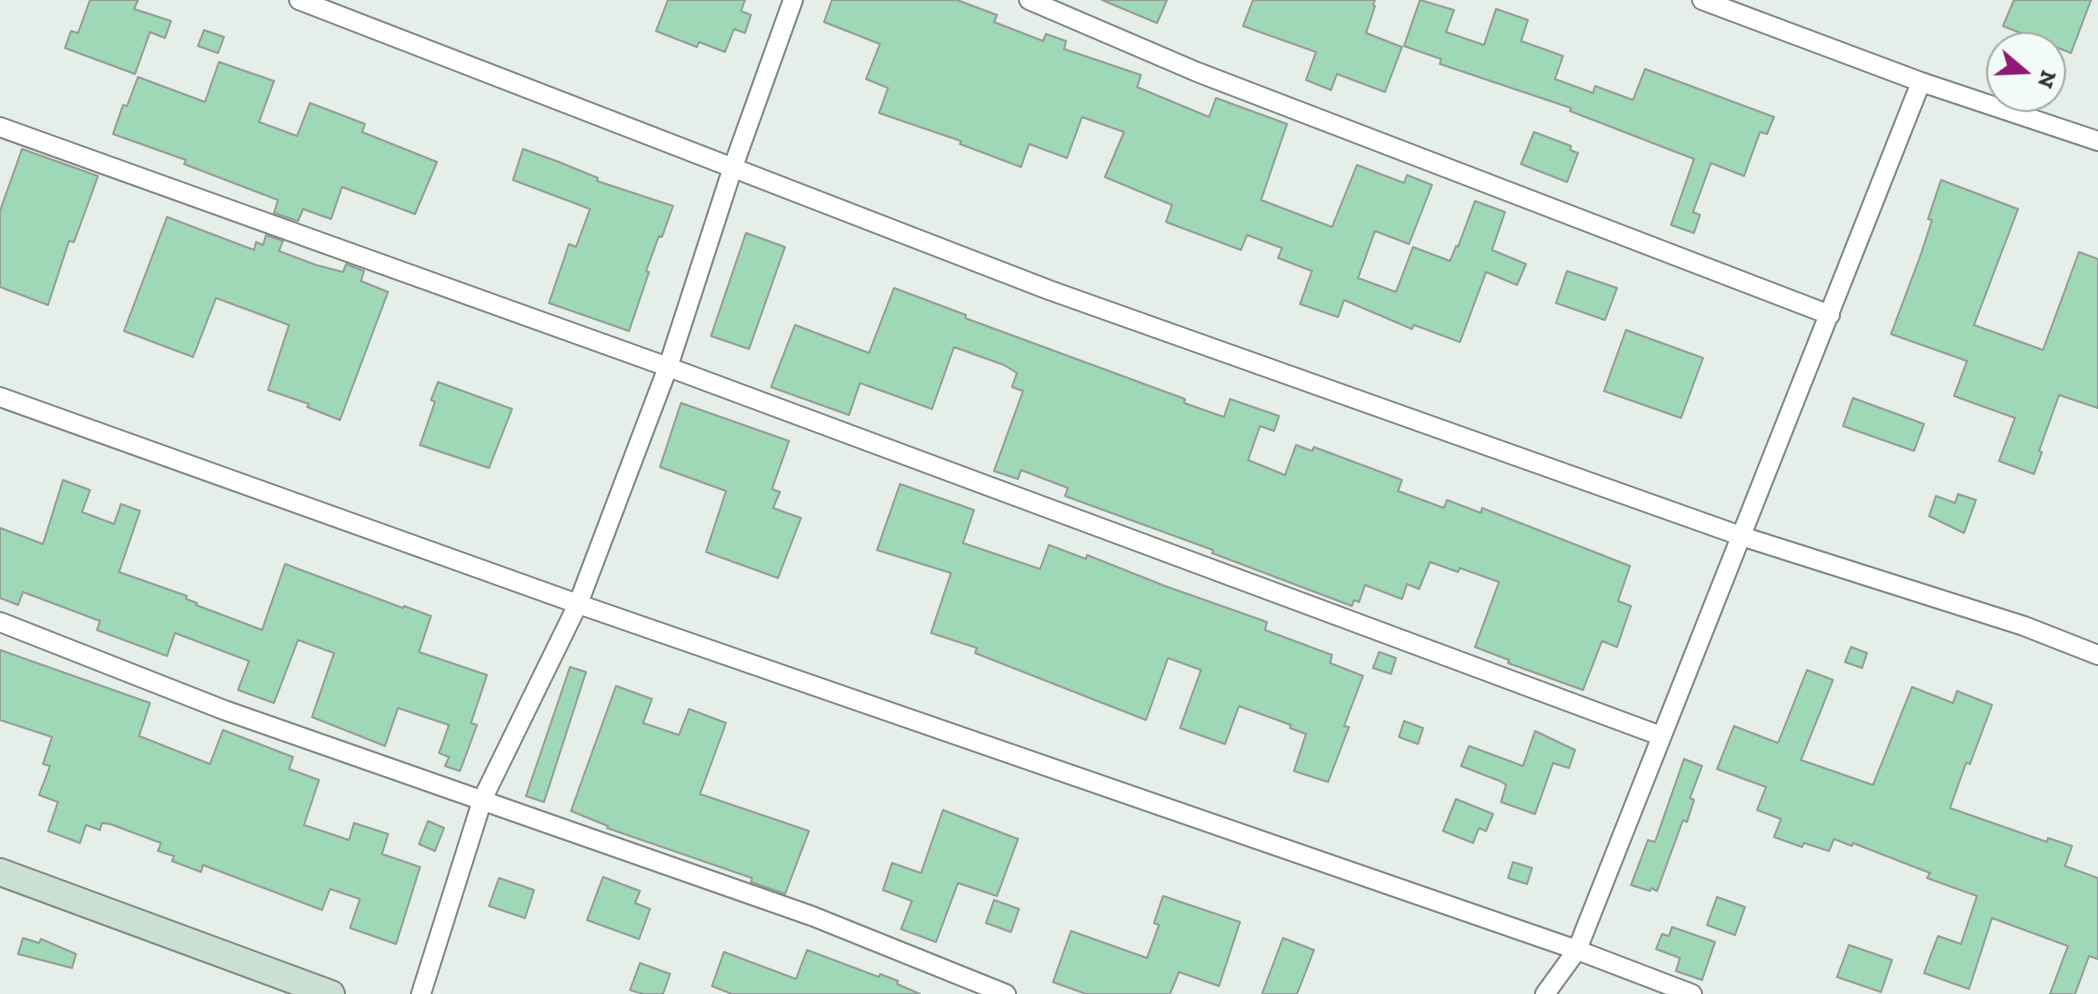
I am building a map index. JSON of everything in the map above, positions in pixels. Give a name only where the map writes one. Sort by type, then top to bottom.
[{"type":"street","points":[[299,0],[1049,290],[1741,536],[2024,626],[2098,655]]},
{"type":"street","points":[[421,994],[483,798],[578,604],[668,367],[733,167],[793,0]]},
{"type":"street","points":[[1029,0],[1197,72],[1830,315]]},
{"type":"street","points":[[1702,0],[1921,82],[2098,141]]},
{"type":"street","points":[[1545,994],[1577,950],[1921,82]]},
{"type":"street","points":[[0,127],[668,367],[1661,736]]},
{"type":"street","points":[[0,397],[578,604],[1577,950],[1692,994]]},
{"type":"street","points":[[0,622],[224,710],[483,798],[812,916],[1006,994]]},
{"type":"street","points":[[0,872],[331,994]]},
{"type":"building","points":[[90,0],[138,0],[134,9],[171,21],[165,38],[150,32],[135,74],[65,48],[71,31],[78,33]]},
{"type":"building","points":[[668,0],[745,0],[741,11],[751,15],[745,33],[734,29],[725,52],[699,42],[697,47],[656,31]]},
{"type":"building","points":[[832,0],[957,0],[997,15],[994,22],[1043,41],[1046,34],[1066,41],[1064,49],[1141,75],[1137,87],[1209,117],[1216,98],[1287,124],[1261,200],[1332,227],[1357,165],[1404,183],[1407,175],[1432,185],[1409,244],[1375,231],[1358,278],[1396,292],[1413,247],[1450,261],[1475,201],[1505,212],[1492,250],[1526,264],[1517,285],[1486,272],[1460,342],[1414,325],[1412,329],[1344,300],[1338,317],[1300,304],[1312,271],[1278,258],[1282,248],[1247,235],[1241,250],[1166,222],[1172,205],[1105,177],[1124,132],[1082,117],[1067,158],[1029,144],[1021,167],[960,144],[961,141],[879,113],[888,88],[866,79],[880,44],[824,22]]},
{"type":"building","points":[[1102,0],[1167,0],[1157,23]]},
{"type":"building","points":[[1253,0],[1375,0],[1366,33],[1402,47],[1385,92],[1337,74],[1331,90],[1306,80],[1316,52],[1243,26]]},
{"type":"building","points":[[1420,0],[1454,10],[1446,32],[1484,45],[1496,9],[1528,20],[1521,41],[1563,56],[1555,79],[1593,93],[1595,86],[1633,100],[1645,69],[1774,117],[1767,134],[1760,132],[1744,176],[1711,163],[1693,212],[1700,215],[1694,233],[1671,225],[1694,159],[1570,111],[1571,108],[1440,64],[1441,59],[1404,46]]},
{"type":"building","points":[[2014,0],[2091,0],[2071,53],[2066,51],[2066,32],[2018,32],[2003,26]]},
{"type":"building","points":[[204,30],[224,37],[218,53],[198,46]]},
{"type":"building","points":[[219,62],[274,81],[259,122],[297,136],[310,103],[365,124],[362,132],[437,162],[415,214],[342,187],[331,219],[303,209],[298,221],[274,213],[278,200],[184,164],[186,160],[113,134],[123,105],[127,106],[138,77],[205,102]]},
{"type":"building","points":[[1534,132],[1571,146],[1570,150],[1578,153],[1567,182],[1521,164]]},
{"type":"building","points":[[22,149],[98,176],[74,242],[69,241],[48,305],[0,287],[0,211]]},
{"type":"building","points":[[523,149],[598,178],[597,181],[673,206],[646,271],[649,272],[629,331],[549,303],[569,244],[576,247],[590,209],[513,180]]},
{"type":"building","points":[[1941,180],[2018,209],[1974,325],[2043,350],[2079,252],[2098,259],[2098,408],[2059,395],[2034,474],[1999,461],[2015,418],[1954,396],[1967,361],[1891,334],[1921,254]]},
{"type":"building","points":[[167,217],[254,250],[256,242],[263,245],[266,235],[283,241],[279,251],[343,272],[346,264],[364,271],[361,281],[388,292],[340,420],[307,407],[309,404],[268,390],[289,325],[216,298],[193,357],[124,331]]},
{"type":"building","points":[[746,233],[785,247],[749,349],[711,336]]},
{"type":"building","points":[[1567,271],[1617,288],[1605,320],[1556,303]]},
{"type":"building","points":[[894,288],[966,315],[965,318],[1185,399],[1184,403],[1224,417],[1230,399],[1279,416],[1274,431],[1260,426],[1248,460],[1285,475],[1296,445],[1312,451],[1314,447],[1402,480],[1398,491],[1444,508],[1447,500],[1481,513],[1482,508],[1630,566],[1618,601],[1631,606],[1617,647],[1602,641],[1583,690],[1508,663],[1509,660],[1475,647],[1499,582],[1460,568],[1458,572],[1430,562],[1419,589],[1407,584],[1402,599],[1365,585],[1359,602],[1354,600],[1352,606],[1212,553],[1213,550],[1065,496],[1068,488],[1021,470],[1018,479],[994,471],[1023,391],[1012,387],[1017,373],[1004,365],[954,347],[932,409],[860,383],[849,415],[771,387],[795,325],[869,353]]},
{"type":"building","points":[[1626,330],[1703,358],[1681,418],[1604,391]]},
{"type":"building","points":[[438,382],[512,409],[489,468],[420,445],[435,402],[431,400]]},
{"type":"building","points":[[1853,398],[1924,424],[1914,451],[1843,426]]},
{"type":"building","points":[[681,403],[789,441],[772,489],[780,492],[773,508],[801,518],[778,578],[706,552],[726,491],[660,467]]},
{"type":"building","points":[[63,480],[90,490],[82,512],[114,524],[121,504],[140,511],[119,572],[187,596],[186,599],[196,605],[262,630],[285,564],[431,616],[419,652],[487,675],[471,723],[477,725],[460,771],[445,766],[449,757],[439,753],[449,725],[398,708],[385,746],[312,717],[334,653],[298,640],[274,703],[238,690],[249,661],[175,633],[167,656],[97,630],[100,621],[23,592],[18,605],[0,598],[0,528],[43,544]]},
{"type":"building","points":[[900,484],[974,510],[963,543],[1040,569],[1049,545],[1086,559],[1087,555],[1267,622],[1265,630],[1332,655],[1330,663],[1363,676],[1344,726],[1349,727],[1328,782],[1294,771],[1306,734],[1290,728],[1291,725],[1239,706],[1225,744],[1180,728],[1201,670],[1168,658],[1146,720],[975,653],[977,648],[931,633],[951,573],[877,550]]},
{"type":"building","points":[[1958,494],[1976,500],[1964,533],[1929,516],[1936,496],[1955,503]]},
{"type":"building","points":[[1851,647],[1867,653],[1862,668],[1845,662]]},
{"type":"building","points":[[0,650],[150,703],[139,736],[210,764],[223,730],[293,757],[289,769],[319,780],[304,825],[349,840],[354,823],[388,834],[382,854],[420,867],[396,944],[350,928],[360,899],[330,889],[322,910],[203,865],[201,872],[172,861],[174,856],[158,851],[161,843],[110,824],[102,823],[100,830],[86,825],[80,843],[48,831],[58,802],[39,795],[50,766],[43,764],[52,737],[0,720]]},
{"type":"building","points":[[1379,652],[1396,658],[1391,674],[1373,668]]},
{"type":"building","points":[[570,667],[586,672],[544,802],[526,796]]},
{"type":"building","points":[[1807,670],[1833,680],[1801,760],[1873,785],[1912,687],[1953,703],[1957,691],[1992,705],[1950,808],[2047,842],[2048,838],[2072,846],[2065,866],[2098,878],[2098,959],[2089,956],[2075,994],[2050,994],[2068,946],[1992,918],[1969,989],[1924,973],[1938,936],[1961,944],[1977,896],[1927,878],[1930,873],[1853,843],[1852,846],[1834,839],[1829,851],[1804,843],[1802,847],[1774,837],[1781,819],[1757,810],[1766,787],[1717,769],[1734,726],[1778,743]]},
{"type":"building","points":[[616,686],[652,699],[643,723],[679,735],[689,709],[726,723],[700,794],[809,831],[785,894],[751,882],[752,878],[607,828],[571,811]]},
{"type":"building","points":[[1404,721],[1423,728],[1418,744],[1399,737]]},
{"type":"building","points":[[1535,731],[1575,750],[1569,768],[1553,763],[1535,814],[1501,802],[1506,785],[1500,781],[1461,766],[1469,746],[1523,766]]},
{"type":"building","points":[[1684,759],[1702,766],[1690,798],[1694,800],[1687,822],[1683,820],[1657,891],[1631,885],[1648,840],[1655,842]]},
{"type":"building","points":[[1456,799],[1493,814],[1486,831],[1479,828],[1473,843],[1443,831]]},
{"type":"building","points":[[943,810],[1018,839],[997,896],[958,883],[936,942],[901,929],[912,901],[883,890],[892,863],[921,873]]},
{"type":"building","points":[[428,821],[444,828],[435,851],[419,844]]},
{"type":"building","points":[[1513,862],[1532,868],[1527,884],[1508,878]]},
{"type":"building","points":[[603,877],[640,891],[635,903],[650,909],[639,939],[587,920]]},
{"type":"building","points":[[499,878],[534,890],[525,918],[489,906]]},
{"type":"building","points":[[1163,896],[1240,922],[1219,986],[1179,972],[1170,994],[1086,994],[1053,982],[1071,931],[1147,958],[1159,925],[1154,923]]},
{"type":"building","points":[[1717,897],[1745,907],[1735,935],[1707,925]]},
{"type":"building","points":[[994,900],[1019,909],[1011,932],[986,923]]},
{"type":"building","points":[[1672,927],[1715,942],[1702,980],[1676,971],[1680,958],[1656,949],[1662,934],[1669,936]]},
{"type":"building","points":[[23,938],[39,943],[41,939],[76,954],[72,968],[18,954]]},
{"type":"building","points":[[1283,938],[1314,950],[1297,994],[1262,994]]},
{"type":"building","points":[[1849,945],[1892,960],[1881,992],[1837,977]]},
{"type":"building","points":[[807,950],[898,981],[897,984],[920,994],[732,994],[712,986],[724,952],[796,979]]},
{"type":"building","points":[[640,963],[670,974],[663,994],[643,994],[630,990]]}]
